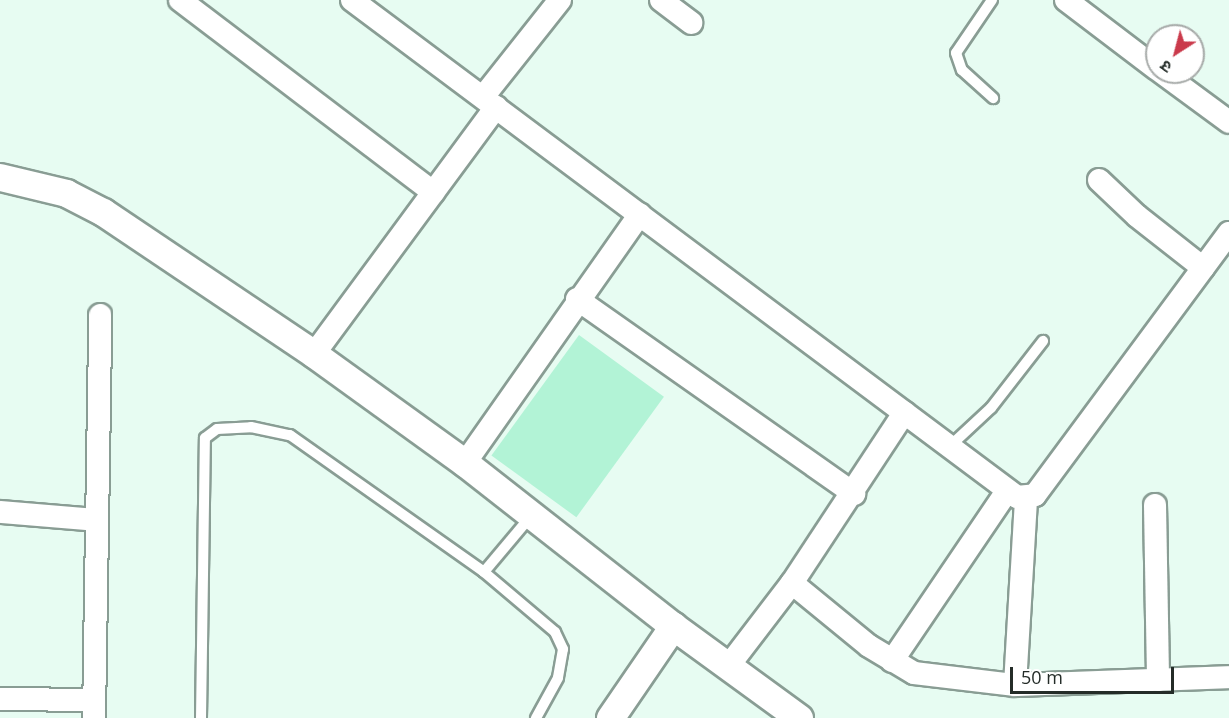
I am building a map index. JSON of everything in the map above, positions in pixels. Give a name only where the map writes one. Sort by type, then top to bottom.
[{"type":"street","points":[[180,0],[434,192]]},
{"type":"street","points":[[352,0],[948,447],[1016,495],[1035,495],[1229,233]]},
{"type":"street","points":[[315,354],[434,192],[490,102],[560,0]]},
{"type":"street","points":[[661,0],[691,23]]},
{"type":"street","points":[[1066,0],[1145,60]]},
{"type":"street","points":[[1177,84],[1229,122]]},
{"type":"street","points":[[0,177],[66,193],[103,212],[315,354],[465,463],[673,626],[730,664],[799,718]]},
{"type":"street","points":[[1099,180],[1137,216],[1203,268]]},
{"type":"street","points":[[465,463],[577,299],[640,214]]},
{"type":"street","points":[[577,299],[854,494]]},
{"type":"street","points":[[0,699],[94,709],[100,315]]},
{"type":"street","points":[[730,664],[792,583],[854,494],[904,413]]},
{"type":"street","points":[[892,661],[1016,495]]},
{"type":"street","points":[[1015,685],[1016,495]]},
{"type":"street","points":[[1155,505],[1158,680]]},
{"type":"street","points":[[0,512],[97,520]]},
{"type":"street","points":[[792,583],[892,661],[914,673],[946,679],[1015,685],[1229,677]]},
{"type":"street","points":[[610,718],[673,626]]},
{"type":"lane","points":[[992,0],[956,53],[962,70],[993,98]]},
{"type":"lane","points":[[948,447],[991,408],[1043,341]]},
{"type":"lane","points":[[201,718],[205,438],[217,429],[251,427],[290,435],[484,572],[555,632],[563,648],[558,678],[536,718]]},
{"type":"lane","points":[[484,572],[531,516]]},
{"type":"green space","points":[[579,335],[664,397],[576,517],[491,456]]}]
